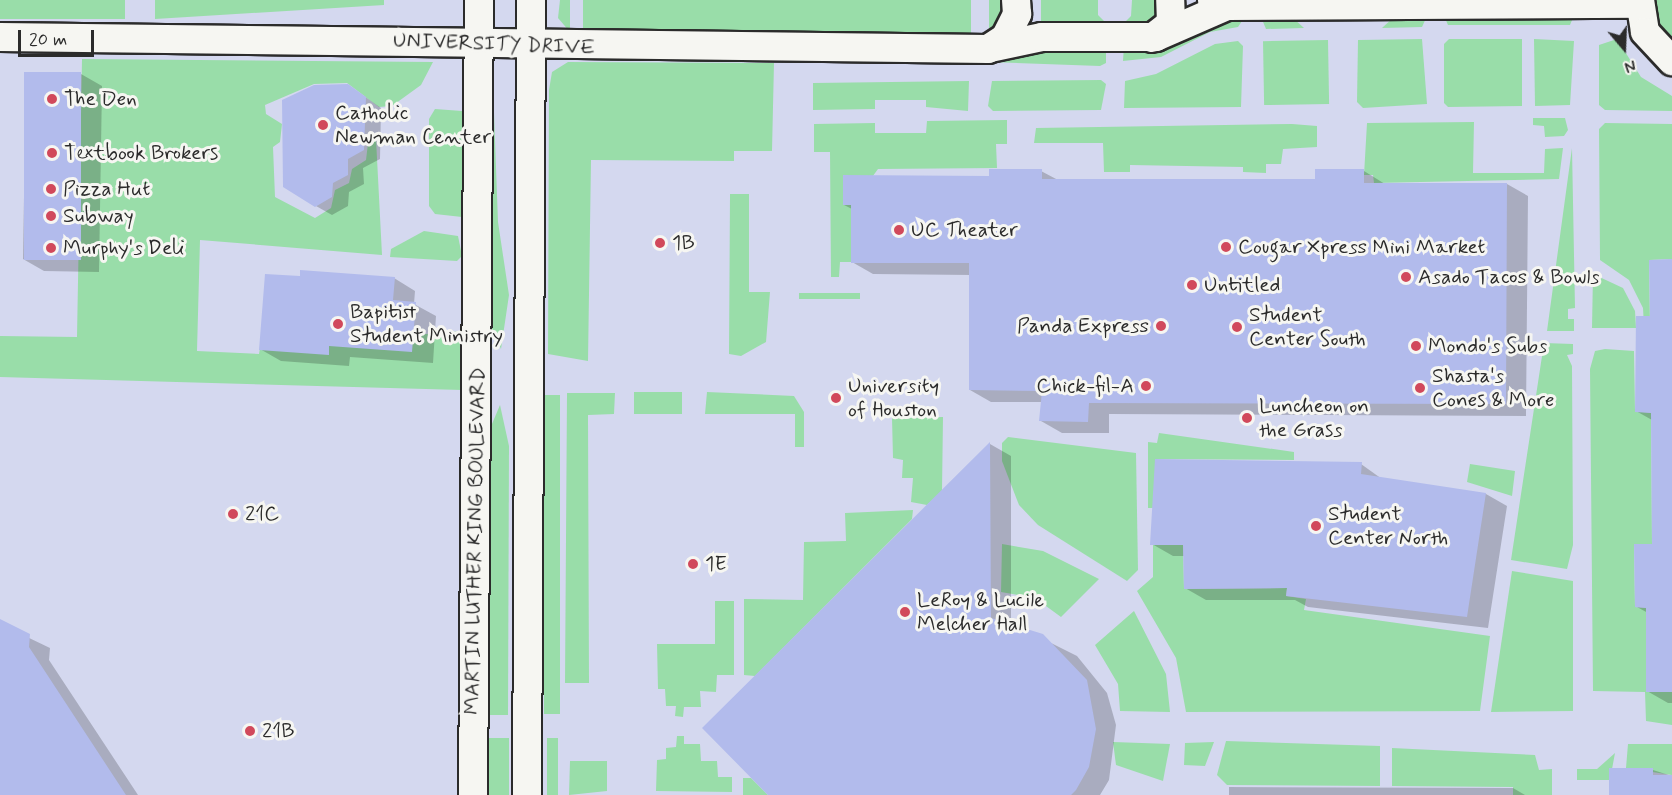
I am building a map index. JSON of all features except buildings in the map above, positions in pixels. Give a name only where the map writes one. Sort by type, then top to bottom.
[{"type":"street","name":"MARTIN LUTHER KING BOULEVARD","points":[[473,795],[479,0]]},
{"type":"street","points":[[527,795],[531,0]]},
{"type":"street","points":[[988,49],[1005,38],[1017,14],[1016,0]]},
{"type":"street","points":[[1156,37],[1171,23],[1170,0]]},
{"type":"street","name":"UNIVERSITY DRIVE","points":[[0,37],[479,42],[530,46],[988,49],[1042,37],[1156,37],[1220,3],[1639,2],[1645,32],[1672,62]]},
{"type":"shaded area","name":"University of Houston","points":[[0,0],[1672,0],[1672,795],[0,795]]},
{"type":"green space","points":[[0,0],[125,0],[125,19],[0,19]]},
{"type":"green space","points":[[155,0],[384,0],[384,5],[155,19]]},
{"type":"green space","points":[[560,0],[570,0],[570,32],[558,18]]},
{"type":"green space","points":[[583,0],[971,0],[971,34],[583,34]]},
{"type":"green space","points":[[989,0],[1011,0],[1011,19],[989,32]]},
{"type":"green space","points":[[1041,0],[1098,0],[1098,15],[1106,23],[1041,29]]},
{"type":"green space","points":[[1132,0],[1163,0],[1159,17],[1149,25],[1124,23],[1131,16]]},
{"type":"green space","points":[[1656,0],[1672,0],[1672,43],[1658,21]]},
{"type":"green space","points":[[1574,15],[1570,25],[1448,25],[1444,16]]},
{"type":"green space","points":[[1427,16],[1422,27],[1382,28],[1394,17]]},
{"type":"green space","points":[[1261,17],[1293,18],[1304,28],[1266,29]]},
{"type":"green space","points":[[1244,18],[1238,27],[1210,32],[1161,57],[1123,61],[1124,45]]},
{"type":"green space","points":[[1422,39],[1427,104],[1363,108],[1357,102],[1358,40]]},
{"type":"green space","points":[[1449,39],[1522,39],[1522,106],[1448,107],[1444,103],[1444,44]]},
{"type":"green space","points":[[1534,39],[1574,41],[1570,105],[1535,106]]},
{"type":"green space","points":[[1617,39],[1641,77],[1672,96],[1672,111],[1605,110],[1599,105],[1599,45]]},
{"type":"green space","points":[[1328,40],[1329,104],[1264,105],[1263,41]]},
{"type":"green space","points":[[1238,41],[1243,46],[1241,107],[1124,108],[1125,81],[1156,74],[1215,44]]},
{"type":"green space","points":[[1106,45],[1106,63],[1100,66],[989,62],[1003,55]]},
{"type":"green space","points":[[82,59],[433,62],[421,85],[392,106],[379,107],[347,83],[314,84],[265,105],[266,114],[282,124],[280,142],[273,147],[275,197],[315,218],[331,208],[335,190],[349,183],[352,169],[366,160],[369,135],[376,139],[382,255],[200,240],[197,351],[259,354],[260,348],[462,331],[462,390],[0,377],[0,336],[77,337]]},
{"type":"green space","points":[[568,62],[774,63],[772,151],[734,151],[734,161],[591,160],[588,361],[548,354],[549,90],[552,72]]},
{"type":"green space","points":[[1101,80],[1106,84],[1101,110],[993,111],[988,106],[992,81]]},
{"type":"green space","points":[[969,81],[968,111],[926,107],[926,100],[875,100],[875,109],[813,110],[813,83]]},
{"type":"green space","points":[[493,85],[498,222],[509,295],[501,349],[490,325]]},
{"type":"green space","points":[[435,109],[462,111],[462,217],[435,214],[429,206],[429,119]]},
{"type":"green space","points":[[1533,118],[1565,118],[1568,130],[1564,136],[1545,137],[1544,126],[1533,125]]},
{"type":"green space","points":[[1007,120],[1007,144],[996,144],[997,168],[878,169],[854,202],[854,262],[840,262],[839,277],[831,277],[830,152],[814,152],[814,124],[875,123],[875,133],[926,133],[927,121]]},
{"type":"green space","points":[[1474,122],[1473,173],[1544,173],[1545,149],[1563,148],[1559,179],[1374,183],[1373,175],[1364,175],[1367,123]]},
{"type":"green space","points":[[1605,123],[1672,124],[1672,259],[1649,260],[1650,327],[1644,327],[1643,308],[1629,280],[1600,260],[1599,129]]},
{"type":"green space","points":[[1292,124],[1317,126],[1317,147],[1283,149],[1281,164],[1266,164],[1266,173],[1243,172],[1243,167],[1130,165],[1130,172],[1104,172],[1103,143],[1034,143],[1036,128]]},
{"type":"green space","points":[[1572,148],[1575,308],[1568,309],[1568,319],[1574,319],[1574,331],[1547,331]]},
{"type":"green space","points":[[730,194],[749,194],[749,292],[770,292],[766,342],[741,356],[729,354]]},
{"type":"green space","points":[[424,231],[458,236],[462,256],[457,261],[390,257],[391,249]]},
{"type":"green space","points":[[1593,274],[1623,288],[1635,311],[1636,328],[1592,328]]},
{"type":"green space","points":[[799,293],[860,293],[860,299],[799,299]]},
{"type":"green space","points":[[1544,343],[1573,344],[1573,354],[1567,355],[1572,366],[1573,545],[1567,569],[1511,560]]},
{"type":"green space","points":[[1605,349],[1634,351],[1635,411],[1651,413],[1652,544],[1634,544],[1635,607],[1646,608],[1646,691],[1672,692],[1672,725],[1646,721],[1645,692],[1593,691],[1590,369],[1595,351]]},
{"type":"green space","points":[[634,392],[682,392],[682,414],[634,414]]},
{"type":"green space","points":[[707,392],[794,396],[804,412],[804,447],[795,447],[795,414],[705,414]]},
{"type":"green space","points":[[567,393],[615,393],[614,414],[588,415],[589,683],[565,683]]},
{"type":"green space","points":[[544,395],[560,395],[560,714],[544,714]]},
{"type":"green space","points":[[500,405],[509,446],[508,715],[486,715],[489,431]]},
{"type":"green space","points":[[943,417],[942,491],[927,505],[911,502],[913,478],[902,478],[903,460],[893,458],[892,418]]},
{"type":"green space","points":[[1159,433],[1294,452],[1294,460],[1155,459],[1155,508],[1148,508],[1148,442],[1157,443]]},
{"type":"green space","points":[[1008,437],[1136,453],[1138,570],[1127,581],[1038,525],[1019,505],[1002,461],[1002,443]]},
{"type":"green space","points":[[1470,464],[1515,471],[1512,496],[1467,482]]},
{"type":"green space","points":[[913,510],[912,519],[755,676],[744,675],[744,599],[803,600],[804,542],[846,541],[845,513]]},
{"type":"green space","points":[[1002,544],[1043,551],[1099,579],[1061,617],[1035,598],[1001,592]]},
{"type":"green space","points":[[1153,545],[1183,545],[1184,589],[1287,588],[1286,596],[1306,599],[1304,610],[1490,636],[1480,711],[1186,712],[1176,658],[1137,591],[1153,577]]},
{"type":"green space","points":[[1512,571],[1573,581],[1573,711],[1491,712]]},
{"type":"green space","points":[[715,601],[734,601],[734,675],[717,675],[716,692],[700,691],[701,707],[684,707],[683,717],[675,716],[676,706],[666,706],[665,689],[658,689],[657,644],[715,644]]},
{"type":"green space","points":[[1134,611],[1166,674],[1170,712],[1120,711],[1118,684],[1095,645]]},
{"type":"green space","points":[[677,736],[684,736],[684,744],[700,744],[701,761],[717,761],[718,777],[732,777],[732,792],[656,791],[657,760],[666,759],[666,748],[676,747]]},
{"type":"green space","points":[[487,738],[509,738],[509,795],[487,795]]},
{"type":"green space","points":[[547,738],[558,738],[558,795],[547,795]]},
{"type":"green space","points":[[1226,741],[1380,746],[1380,786],[1227,785],[1217,775]]},
{"type":"green space","points":[[1113,742],[1170,744],[1163,781],[1116,765]]},
{"type":"green space","points":[[1214,742],[1205,766],[1184,765],[1185,743]]},
{"type":"green space","points":[[1628,744],[1672,744],[1672,775],[1626,768]]},
{"type":"green space","points":[[1392,748],[1535,755],[1539,770],[1552,769],[1552,795],[1513,795],[1513,787],[1392,786]]},
{"type":"green space","points":[[1615,753],[1610,780],[1577,780],[1577,769],[1597,769]]},
{"type":"green space","points":[[570,761],[607,761],[607,791],[569,795]]},
{"type":"green space","points":[[743,778],[751,778],[768,795],[743,795]]},
{"type":"place","name":"The Den","points":[[52,99]]},
{"type":"place","name":"Catholic Newman Center","points":[[323,125]]},
{"type":"place","name":"Textbook Brokers","points":[[52,153]]},
{"type":"place","name":"Pizza Hut","points":[[51,189]]},
{"type":"place","name":"Subway","points":[[51,216]]},
{"type":"place","name":"UC Theater","points":[[899,230]]},
{"type":"place","name":"1B","points":[[660,243]]},
{"type":"place","name":"Cougar Xpress Mini Market","points":[[1226,247]]},
{"type":"place","name":"Murphy's Deli","points":[[51,248]]},
{"type":"place","name":"Asado Tacos & Bowls","points":[[1406,277]]},
{"type":"place","name":"Untitled","points":[[1192,285]]},
{"type":"place","name":"Bapitist Student Ministry","points":[[338,324]]},
{"type":"place","name":"Panda Express","points":[[1161,326]]},
{"type":"place","name":"Student Center South","points":[[1237,327]]},
{"type":"place","name":"Mondo's Subs","points":[[1416,346]]},
{"type":"place","name":"Chick-fil-A","points":[[1146,386]]},
{"type":"place","name":"Shasta's Cones & More","points":[[1420,388]]},
{"type":"place","name":"University of Houston","points":[[836,398]]},
{"type":"place","name":"Luncheon on the Grass","points":[[1247,418]]},
{"type":"place","name":"21C","points":[[233,514]]},
{"type":"place","name":"Student Center North","points":[[1316,526]]},
{"type":"place","name":"1E","points":[[693,564]]},
{"type":"place","name":"LeRoy & Lucile Melcher Hall","points":[[905,612]]},
{"type":"place","name":"21B","points":[[250,731]]}]
